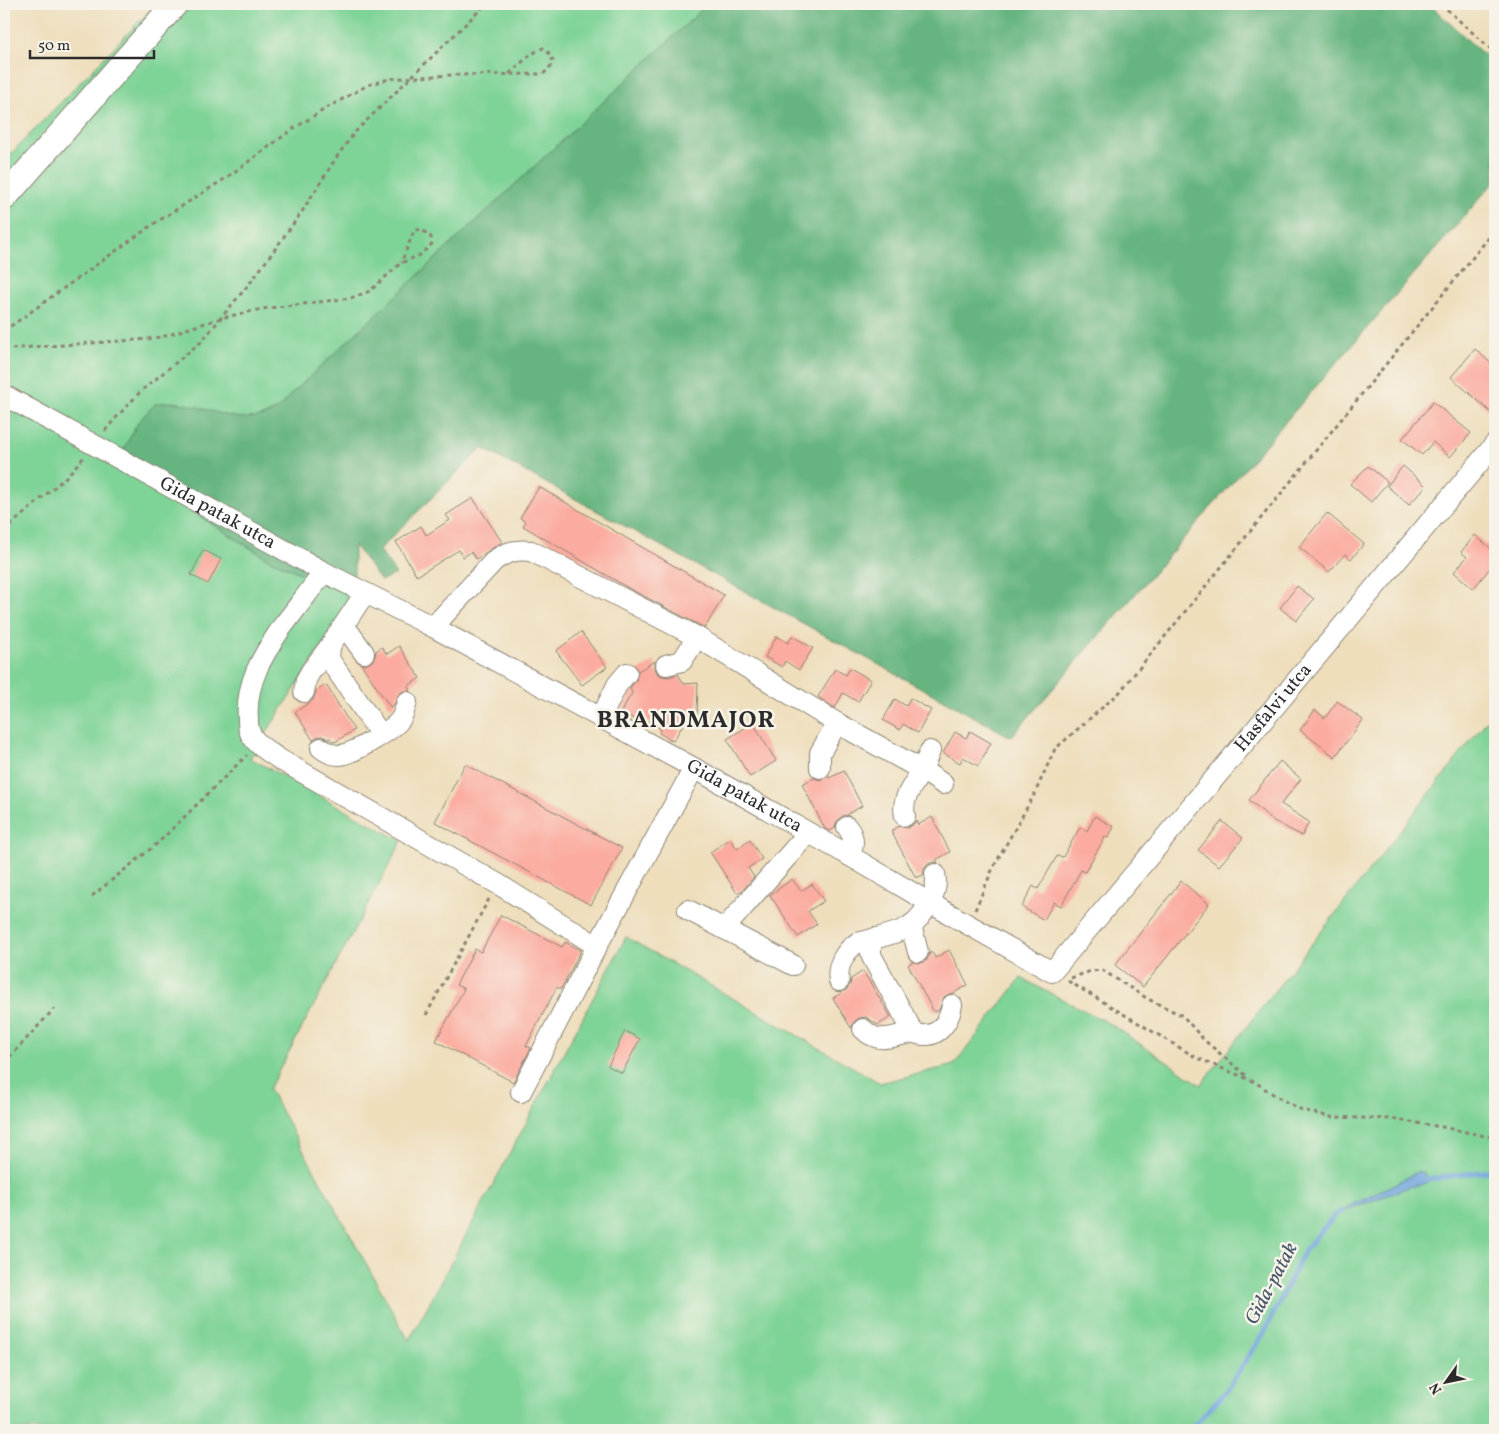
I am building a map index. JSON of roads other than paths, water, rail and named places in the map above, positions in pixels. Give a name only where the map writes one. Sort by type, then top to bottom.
[{"type":"main road","points":[[4,198],[175,4]]},
{"type":"street","name":"Gida patak utca","points":[[4,395],[324,572],[433,627],[694,768],[1052,972]]},
{"type":"street","name":"Hasfalvi utca","points":[[1052,972],[1495,444]]},
{"type":"street","points":[[433,627],[495,560],[506,553],[522,550],[531,551],[697,637],[838,724],[922,770],[943,784]]},
{"type":"street","points":[[324,572],[298,605],[270,646],[253,676],[248,696],[247,713],[249,731],[258,744],[279,759],[498,884],[597,946]]},
{"type":"street","points":[[304,692],[306,680],[364,593]]},
{"type":"street","points":[[344,624],[364,653]]},
{"type":"street","points":[[678,667],[697,637]]},
{"type":"street","points":[[330,646],[329,658],[381,734]]},
{"type":"street","points":[[601,718],[617,685],[627,673]]},
{"type":"street","points":[[321,748],[332,754],[345,754],[394,726],[403,716],[406,702]]},
{"type":"street","points":[[820,768],[820,753],[838,724]]},
{"type":"street","points":[[906,816],[904,804],[906,796],[922,770],[930,751]]},
{"type":"street","points":[[521,1092],[597,946],[694,768]]},
{"type":"street","points":[[847,827],[854,836],[850,856]]},
{"type":"street","points":[[724,929],[808,833]]},
{"type":"street","points":[[839,980],[839,970],[849,949],[857,943],[911,925],[930,903],[936,884],[935,874]]},
{"type":"street","points":[[688,910],[793,965]]},
{"type":"street","points":[[911,925],[918,952]]},
{"type":"street","points":[[876,938],[870,948],[872,957],[913,1032]]},
{"type":"street","points":[[863,1029],[880,1039],[913,1032],[926,1036],[936,1032],[944,1024],[950,1016],[952,1005]]},
{"type":"water","points":[[1419,1171],[1425,1174],[1427,1183],[1409,1187],[1336,1214],[1356,1202]]},
{"type":"waterway","name":"Gida-patak","points":[[1422,1180],[1495,1170]]},
{"type":"waterway","name":"Gida-patak","points":[[1190,1430],[1225,1392],[1264,1333],[1304,1251],[1336,1214],[1342,1211]]},
{"type":"district","name":"BRANDMAJOR","points":[[686,721]]}]
